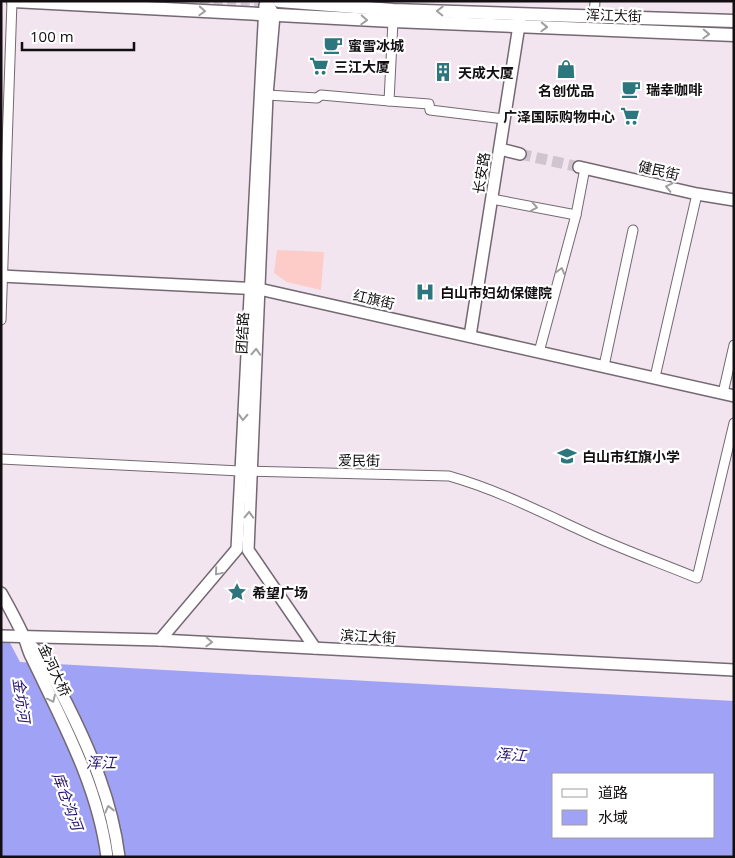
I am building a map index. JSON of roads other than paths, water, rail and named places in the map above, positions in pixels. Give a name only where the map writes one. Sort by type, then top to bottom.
[{"type":"main road","name":"浑江大街","points":[[13,1],[393,22],[594,17],[734,21]]},
{"type":"main road","name":"浑江大街","points":[[279,1],[393,10],[461,6],[520,20],[734,35]]},
{"type":"street","points":[[1,320],[13,1]]},
{"type":"street","name":"团结路","points":[[254,289],[267,95],[269,15],[266,1]]},
{"type":"street","points":[[594,17],[595,1]]},
{"type":"street","name":"团结路","points":[[242,549],[269,15]]},
{"type":"street","name":"长安路","points":[[470,336],[520,20]]},
{"type":"street","points":[[388,101],[393,22]]},
{"type":"street","points":[[267,95],[316,98],[321,94],[429,104],[430,110],[504,119]]},
{"type":"street","points":[[500,149],[520,154]]},
{"type":"street","points":[[539,352],[576,215],[582,168]]},
{"type":"street","name":"健民街","points":[[582,168],[697,194],[734,200]]},
{"type":"street","points":[[655,378],[697,194]]},
{"type":"street","points":[[492,199],[576,215]]},
{"type":"street","points":[[604,366],[633,230]]},
{"type":"street","name":"红旗街","points":[[2,276],[254,289],[728,394]]},
{"type":"street","points":[[728,394],[734,345]]},
{"type":"street","name":"爱民街","points":[[1,459],[245,471],[449,476],[472,482],[551,515],[580,530],[697,578],[734,422]]},
{"type":"street","points":[[160,640],[242,549],[315,648]]},
{"type":"street","points":[[1,593],[24,638]]},
{"type":"street","name":"滨江大街","points":[[6,636],[24,638],[160,640],[734,670]]},
{"type":"street","name":"金河大桥","points":[[24,638],[30,655],[68,734],[90,788],[101,824],[107,857]]},
{"type":"street","name":"金河大桥","points":[[24,638],[44,659],[99,772],[109,806],[119,857]]},
{"type":"water","name":"浑江","points":[[1,626],[20,662],[734,701],[734,857],[1,857]]},
{"type":"tunnel","points":[[200,5],[326,11]]},
{"type":"tunnel","points":[[520,154],[579,167]]},
{"type":"place","name":"蜜雪冰城","points":[[333,45]]},
{"type":"place","name":"三江大厦","points":[[319,66]]},
{"type":"place","name":"名创优品","points":[[566,69]]},
{"type":"place","name":"天成大厦","points":[[443,72]]},
{"type":"place","name":"瑞幸咖啡","points":[[631,89]]},
{"type":"place","name":"广泽国际购物中心","points":[[630,116]]},
{"type":"place","name":"白山市妇幼保健院","points":[[425,292]]},
{"type":"place","name":"白山市红旗小学","points":[[567,456]]},
{"type":"place","name":"希望广场","points":[[237,592]]},
{"type":"water label","name":"金坑河","points":[[22,700]]},
{"type":"water label","name":"库仓沟河","points":[[68,801]]}]
